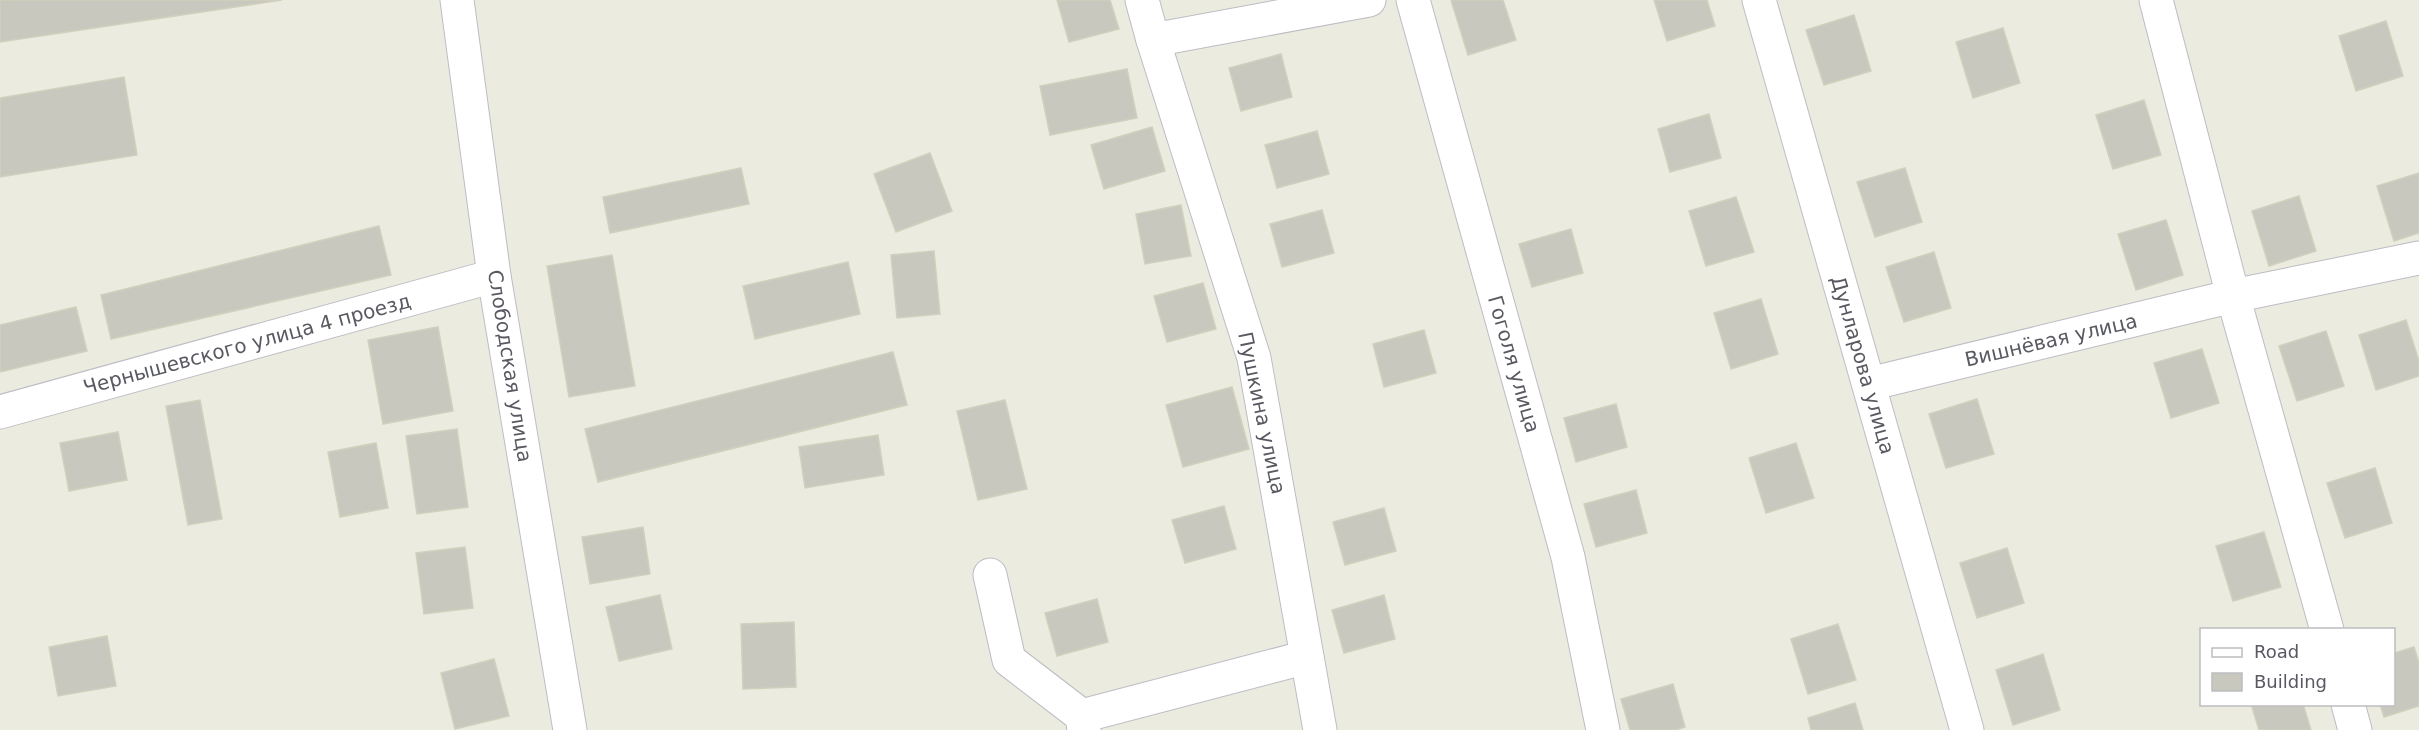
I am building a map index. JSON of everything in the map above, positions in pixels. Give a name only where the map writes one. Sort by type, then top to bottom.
[{"type":"street","name":"Слободская улица","points":[[457,0],[494,276],[570,730]]},
{"type":"street","name":"Пушкина улица","points":[[1142,0],[1254,358],[1320,730]]},
{"type":"street","points":[[1153,40],[1369,0]]},
{"type":"street","name":"Гоголя улица","points":[[1413,0],[1568,557],[1603,730]]},
{"type":"street","name":"Дунларова улица","points":[[1759,0],[1967,730]]},
{"type":"street","points":[[2156,0],[2233,296],[2326,628]]},
{"type":"street","name":"Вишнёвая улица","points":[[1869,384],[2233,296],[2419,258]]},
{"type":"street","name":"Чернышевского улица 4 проезд","points":[[0,412],[494,276]]},
{"type":"street","points":[[990,575],[1009,660],[1083,723],[1307,657]]},
{"type":"street","points":[[2348,706],[2355,730]]},
{"type":"building","points":[[0,0],[282,0],[0,42]]},
{"type":"building","points":[[1057,0],[1110,0],[1119,29],[1069,42]]},
{"type":"building","points":[[1451,0],[1503,0],[1516,40],[1468,55]]},
{"type":"building","points":[[1654,0],[1707,0],[1715,26],[1667,41]]},
{"type":"building","points":[[1854,15],[1871,71],[1824,85],[1806,30]]},
{"type":"building","points":[[2386,21],[2403,76],[2356,91],[2339,36]]},
{"type":"building","points":[[2003,28],[2020,83],[1973,98],[1956,42]]},
{"type":"building","points":[[1281,54],[1292,97],[1241,111],[1229,68]]},
{"type":"building","points":[[1127,69],[1137,118],[1050,135],[1040,86]]},
{"type":"building","points":[[124,77],[137,155],[0,177],[0,98]]},
{"type":"building","points":[[2144,100],[2161,155],[2113,169],[2096,115]]},
{"type":"building","points":[[1709,114],[1721,158],[1670,172],[1658,129]]},
{"type":"building","points":[[1152,127],[1165,171],[1104,189],[1091,145]]},
{"type":"building","points":[[1317,131],[1329,174],[1277,188],[1265,145]]},
{"type":"building","points":[[930,153],[952,211],[896,232],[874,174]]},
{"type":"building","points":[[741,168],[749,204],[610,233],[603,197]]},
{"type":"building","points":[[1905,168],[1922,222],[1875,237],[1857,182]]},
{"type":"building","points":[[2419,173],[2419,233],[2394,241],[2377,186]]},
{"type":"building","points":[[2299,196],[2316,251],[2269,266],[2252,211]]},
{"type":"building","points":[[1736,197],[1754,252],[1706,266],[1689,211]]},
{"type":"building","points":[[1181,205],[1191,256],[1145,264],[1136,214]]},
{"type":"building","points":[[1322,210],[1334,253],[1282,267],[1270,224]]},
{"type":"building","points":[[2166,220],[2183,275],[2136,290],[2118,234]]},
{"type":"building","points":[[379,226],[391,275],[111,339],[101,295]]},
{"type":"building","points":[[1571,229],[1583,273],[1532,287],[1519,244]]},
{"type":"building","points":[[934,251],[940,314],[897,318],[891,255]]},
{"type":"building","points":[[1934,252],[1951,308],[1904,322],[1886,267]]},
{"type":"building","points":[[612,255],[635,386],[569,397],[547,266]]},
{"type":"building","points":[[848,262],[860,314],[755,339],[743,286]]},
{"type":"building","points":[[1203,283],[1216,329],[1167,342],[1154,296]]},
{"type":"building","points":[[1761,299],[1778,354],[1731,369],[1714,313]]},
{"type":"building","points":[[76,307],[87,351],[0,372],[0,325]]},
{"type":"building","points":[[2406,320],[2419,361],[2419,376],[2376,390],[2359,335]]},
{"type":"building","points":[[438,327],[453,411],[383,424],[368,340]]},
{"type":"building","points":[[1424,330],[1436,373],[1384,387],[1373,344]]},
{"type":"building","points":[[2326,331],[2344,386],[2297,401],[2279,346]]},
{"type":"building","points":[[2202,349],[2219,403],[2171,418],[2154,363]]},
{"type":"building","points":[[893,352],[907,405],[598,482],[585,429]]},
{"type":"building","points":[[1232,387],[1249,449],[1183,467],[1166,405]]},
{"type":"building","points":[[1977,399],[1994,454],[1946,468],[1929,414]]},
{"type":"building","points":[[200,400],[222,519],[188,525],[166,406]]},
{"type":"building","points":[[1005,400],[1027,489],[978,500],[957,411]]},
{"type":"building","points":[[1616,404],[1627,447],[1576,462],[1564,418]]},
{"type":"building","points":[[457,429],[468,507],[417,514],[406,436]]},
{"type":"building","points":[[118,432],[127,480],[69,491],[60,443]]},
{"type":"building","points":[[878,435],[884,475],[805,488],[799,447]]},
{"type":"building","points":[[376,443],[388,508],[340,517],[328,452]]},
{"type":"building","points":[[1796,443],[1814,498],[1766,513],[1749,458]]},
{"type":"building","points":[[2375,468],[2392,523],[2345,538],[2327,483]]},
{"type":"building","points":[[1636,490],[1647,533],[1596,547],[1584,504]]},
{"type":"building","points":[[1224,506],[1236,549],[1185,563],[1172,520]]},
{"type":"building","points":[[1384,508],[1396,551],[1345,565],[1333,522]]},
{"type":"building","points":[[643,527],[650,574],[590,584],[582,537]]},
{"type":"building","points":[[2264,532],[2281,587],[2233,601],[2216,546]]},
{"type":"building","points":[[465,547],[473,608],[424,614],[416,553]]},
{"type":"building","points":[[2007,548],[2024,603],[1977,618],[1960,563]]},
{"type":"building","points":[[660,595],[672,649],[619,661],[606,607]]},
{"type":"building","points":[[1384,595],[1395,639],[1344,653],[1332,610]]},
{"type":"building","points":[[1097,599],[1108,642],[1057,656],[1045,613]]},
{"type":"building","points":[[794,622],[796,687],[743,689],[741,624]]},
{"type":"building","points":[[1838,624],[1856,680],[1808,694],[1791,639]]},
{"type":"building","points":[[107,636],[116,686],[58,696],[49,647]]},
{"type":"building","points":[[2414,647],[2419,663],[2419,706],[2384,717],[2381,706],[2395,706],[2395,653]]},
{"type":"building","points":[[2043,654],[2060,710],[2013,725],[1996,670]]},
{"type":"building","points":[[494,659],[509,716],[455,729],[441,673]]},
{"type":"building","points":[[1673,684],[1685,727],[1676,730],[1630,730],[1621,699]]},
{"type":"building","points":[[1855,703],[1863,730],[1811,730],[1808,718]]},
{"type":"building","points":[[2252,706],[2304,706],[2311,730],[2259,730]]}]
